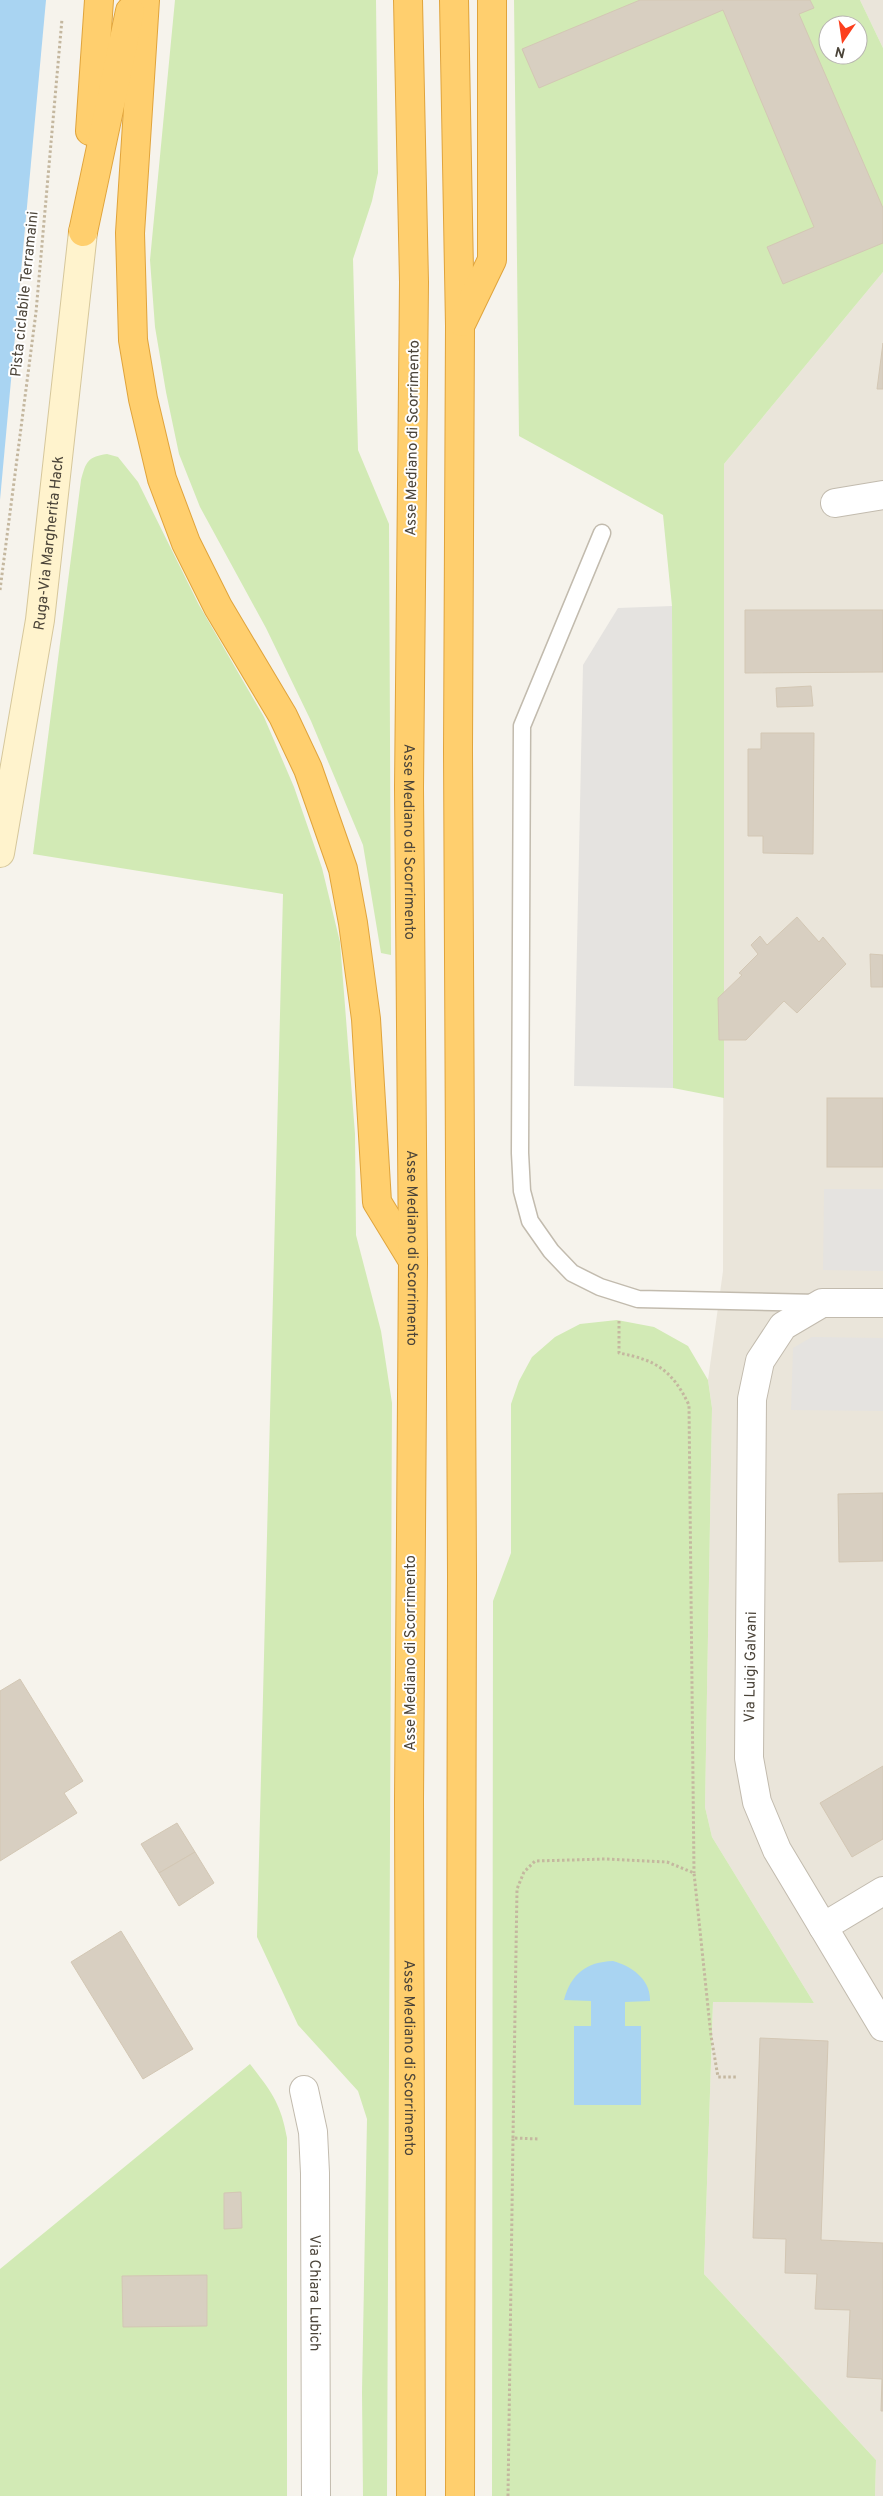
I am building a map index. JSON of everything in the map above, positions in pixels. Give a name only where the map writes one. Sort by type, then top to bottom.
[{"type":"highway","points":[[83,232],[99,0]]},
{"type":"highway","points":[[83,232],[132,0]]},
{"type":"highway","points":[[146,0],[130,233],[133,340],[143,399],[162,479],[186,542],[218,607],[283,716],[326,816],[343,869],[353,922],[366,1019],[377,1202],[413,1262]]},
{"type":"highway","name":"Asse Mediano di Scorrimento","points":[[408,0],[414,282],[409,788],[413,1262],[409,1800],[411,2496]]},
{"type":"highway","points":[[454,0],[460,326],[458,750],[462,1566],[460,2496]]},
{"type":"highway","points":[[460,326],[492,260],[492,0]]},
{"type":"main road","name":"Ruga-Via Margherita Hack","points":[[0,853],[40,620],[83,232]]},
{"type":"street","points":[[835,503],[883,495]]},
{"type":"street","points":[[822,1303],[883,1303]]},
{"type":"street","name":"Via Luigi Galvani","points":[[822,1303],[783,1326],[760,1361],[752,1399],[749,1758],[757,1802],[777,1850],[883,2027]]},
{"type":"street","points":[[823,1927],[883,1891]]},
{"type":"street","name":"Via Chiara Lubich","points":[[304,2090],[313,2132],[315,2173],[316,2496]]},
{"type":"lane","points":[[602,533],[522,726],[520,1153],[522,1191],[530,1221],[550,1251],[572,1273],[600,1287],[620,1294],[638,1299],[822,1303]]},
{"type":"path","name":"Pista ciclabile Terramaini","points":[[0,590],[36,312],[62,10]]},
{"type":"path","points":[[620,1294],[619,1353],[644,1358],[669,1372],[680,1385],[689,1404],[694,1873],[711,2036],[718,2078],[737,2077]]},
{"type":"path","points":[[508,2496],[517,1889],[524,1872],[535,1861],[606,1859],[667,1862],[694,1873]]},
{"type":"path","points":[[513,2138],[539,2139]]},
{"type":"shaded area","points":[[860,0],[883,0],[883,48],[868,15]]},
{"type":"shaded area","points":[[883,272],[883,2496],[875,2496],[876,2460],[704,2274],[713,2002],[814,2003],[712,1837],[705,1807],[712,1408],[708,1380],[723,1271],[724,464]]},
{"type":"shaded area","points":[[672,606],[673,1088],[574,1086],[583,665],[618,608]]},
{"type":"shaded area","points":[[824,1189],[883,1189],[883,1271],[823,1270]]},
{"type":"shaded area","points":[[812,1337],[883,1338],[883,1411],[791,1410],[793,1348]]},
{"type":"green space","points":[[175,0],[376,0],[378,173],[372,201],[353,259],[358,450],[389,524],[391,955],[381,953],[363,845],[311,721],[266,628],[200,507],[179,454],[155,327],[150,260]]},
{"type":"green space","points":[[514,0],[860,0],[867,15],[818,15],[818,65],[868,65],[868,17],[883,48],[883,272],[724,464],[724,1098],[673,1088],[672,606],[663,515],[519,436]]},
{"type":"green space","points":[[107,454],[118,457],[138,482],[199,605],[264,717],[294,787],[322,868],[340,942],[355,1134],[356,1235],[381,1331],[392,1403],[387,2496],[363,2496],[362,2392],[367,2119],[358,2091],[298,2025],[257,1937],[283,894],[33,854],[81,480],[88,461]]},
{"type":"green space","points":[[617,1320],[654,1327],[688,1346],[708,1380],[712,1408],[705,1807],[712,1837],[814,2003],[713,2002],[704,2274],[876,2460],[875,2496],[492,2496],[493,1601],[511,1553],[511,1404],[519,1381],[532,1357],[555,1337],[580,1324]]},
{"type":"green space","points":[[250,2064],[264,2082],[278,2106],[287,2138],[287,2496],[0,2496],[0,2269]]},
{"type":"water","points":[[0,0],[46,0],[0,500]]},
{"type":"water","points":[[613,1961],[627,1966],[639,1975],[647,1986],[649,1993],[650,2001],[625,2002],[625,2026],[641,2026],[641,2105],[574,2105],[574,2026],[591,2026],[591,2001],[564,2000],[575,1976],[581,1971],[595,1964]]},
{"type":"building","points":[[640,0],[810,0],[814,8],[799,14],[818,58],[818,65],[821,65],[883,208],[883,243],[783,284],[767,247],[814,227],[723,10],[539,88],[522,49]]},
{"type":"building","points":[[883,343],[883,389],[877,389]]},
{"type":"building","points":[[745,610],[883,610],[883,672],[745,673]]},
{"type":"building","points":[[811,686],[813,706],[777,707],[776,688]]},
{"type":"building","points":[[761,733],[814,733],[813,854],[763,853],[763,836],[748,836],[748,749],[761,749]]},
{"type":"building","points":[[797,917],[819,942],[823,937],[846,964],[797,1013],[784,1001],[746,1040],[719,1040],[718,998],[742,975],[739,973],[758,954],[751,945],[760,936],[767,945]]},
{"type":"building","points":[[870,954],[883,955],[883,987],[871,987]]},
{"type":"building","points":[[827,1098],[883,1098],[883,1167],[827,1167]]},
{"type":"building","points":[[883,1493],[883,1561],[839,1562],[838,1494]]},
{"type":"building","points":[[20,1679],[83,1781],[64,1793],[77,1813],[0,1861],[0,1691]]},
{"type":"building","points":[[883,1766],[883,1839],[852,1857],[820,1803]]},
{"type":"building","points":[[177,1823],[195,1852],[159,1873],[141,1844]]},
{"type":"building","points":[[195,1852],[214,1883],[179,1906],[159,1873]]},
{"type":"building","points":[[121,1931],[193,2049],[143,2079],[71,1962]]},
{"type":"building","points":[[760,2038],[828,2041],[821,2240],[883,2243],[883,2411],[881,2411],[882,2379],[847,2377],[850,2310],[815,2309],[817,2274],[785,2273],[786,2239],[753,2238]]},
{"type":"building","points":[[241,2192],[242,2228],[224,2229],[224,2193]]},
{"type":"building","points":[[207,2275],[207,2326],[123,2327],[122,2276]]}]
